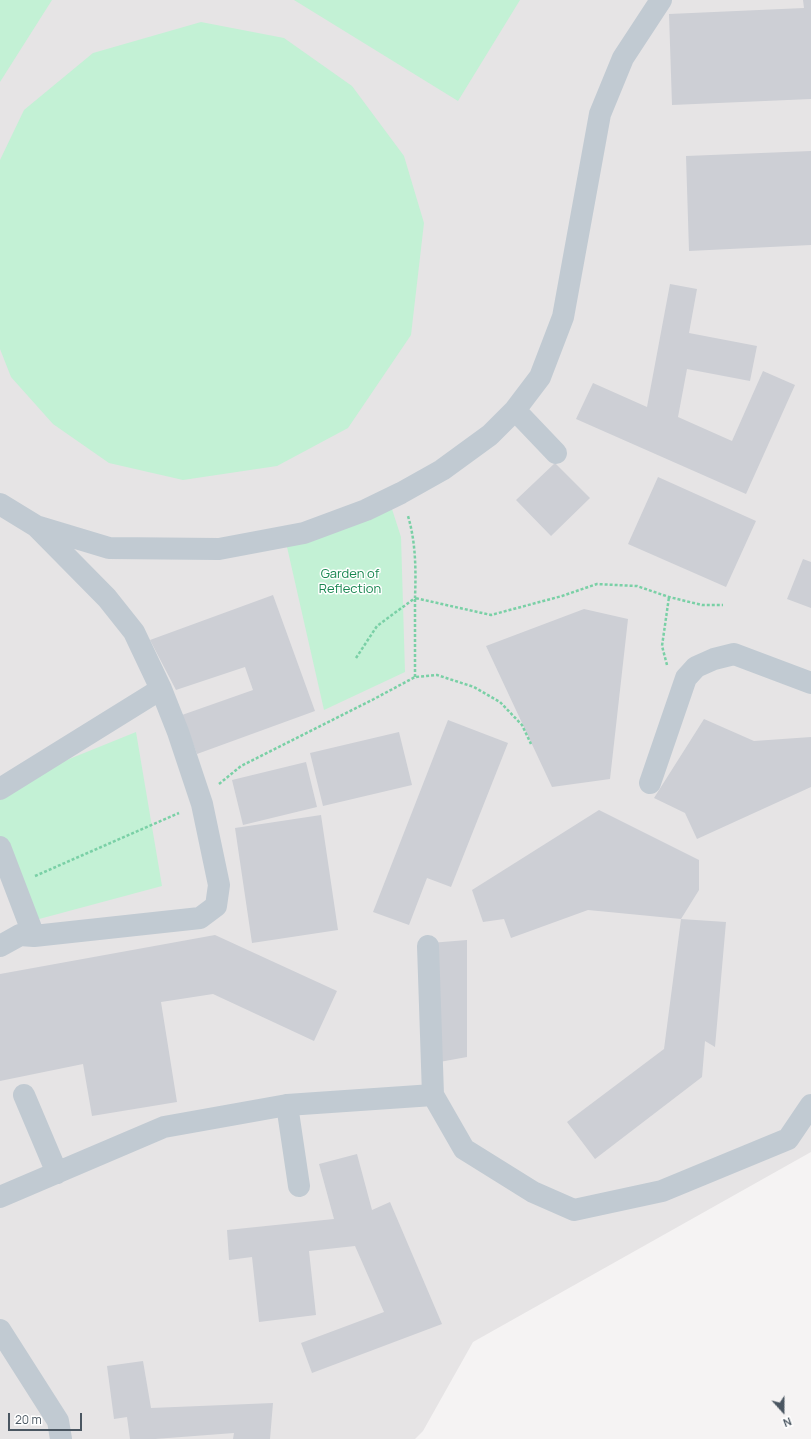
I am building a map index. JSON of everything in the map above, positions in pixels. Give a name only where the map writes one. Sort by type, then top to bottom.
[{"type":"lane","points":[[36,526],[109,548],[219,549],[304,533],[366,510],[401,493],[442,470],[490,435],[515,410],[540,377],[564,318],[600,114],[623,58],[661,0]]},
{"type":"lane","points":[[515,410],[556,453]]},
{"type":"lane","points":[[0,504],[36,526],[107,598],[134,632],[161,689],[178,732],[202,804],[219,885],[216,906],[200,918],[34,936],[20,935],[0,946]]},
{"type":"lane","points":[[650,783],[686,678],[696,667],[714,659],[734,654],[811,683]]},
{"type":"lane","points":[[0,789],[161,689]]},
{"type":"lane","points":[[0,847],[34,936]]},
{"type":"lane","points":[[428,946],[433,1095],[464,1149],[533,1192],[574,1210],[662,1191],[788,1138],[811,1105]]},
{"type":"lane","points":[[24,1095],[57,1173]]},
{"type":"lane","points":[[0,1197],[164,1127],[287,1105],[433,1095]]},
{"type":"lane","points":[[287,1105],[298,1186]]},
{"type":"lane","points":[[0,1330],[58,1421],[61,1439]]},
{"type":"path","points":[[401,493],[413,533],[416,578],[415,677]]},
{"type":"path","points":[[356,658],[377,626],[415,598],[491,614],[562,596],[597,584],[637,586],[669,597],[702,605],[723,605]]},
{"type":"path","points":[[669,597],[662,646],[667,667],[686,678]]},
{"type":"path","points":[[14,885],[202,804],[213,789],[241,766],[415,677],[437,675],[474,687],[500,702],[522,725],[531,744]]},
{"type":"shaded area","points":[[0,0],[811,0],[811,1152],[473,1342],[423,1431],[415,1439],[0,1439]]},
{"type":"green space","points":[[0,0],[52,0],[0,82]]},
{"type":"green space","points":[[294,0],[520,0],[458,101]]},
{"type":"green space","points":[[201,22],[284,38],[352,86],[404,156],[424,223],[411,335],[348,428],[277,466],[183,480],[109,463],[53,424],[11,377],[0,349],[0,160],[24,110],[93,53]]},
{"type":"green space","name":"Garden of Reflection","points":[[391,506],[401,537],[405,672],[324,710],[287,547]]},
{"type":"green space","points":[[136,732],[162,886],[28,922],[0,847],[0,787]]},
{"type":"building","points":[[803,0],[811,0],[811,99],[672,105],[669,14],[804,8]]},
{"type":"building","points":[[811,151],[811,245],[689,251],[686,156]]},
{"type":"building","points":[[670,284],[697,289],[689,333],[757,346],[750,381],[687,369],[678,417],[732,441],[763,371],[795,385],[746,494],[576,419],[593,383],[647,407]]},
{"type":"building","points":[[555,463],[590,498],[551,536],[516,500]]},
{"type":"building","points":[[658,477],[756,521],[726,587],[628,544]]},
{"type":"building","points":[[803,559],[811,562],[811,608],[787,599]]},
{"type":"building","points":[[273,595],[315,711],[197,754],[182,715],[253,690],[245,667],[176,690],[150,640]]},
{"type":"building","points":[[584,609],[628,619],[610,779],[552,787],[486,646]]},
{"type":"building","points":[[704,719],[754,741],[811,737],[811,787],[697,839],[685,813],[654,798]]},
{"type":"building","points":[[448,720],[508,743],[451,887],[427,878],[409,925],[373,912]]},
{"type":"building","points":[[399,732],[412,785],[323,806],[310,753]]},
{"type":"building","points":[[306,762],[317,807],[243,825],[232,780]]},
{"type":"building","points":[[599,810],[699,860],[699,890],[681,919],[588,910],[511,938],[504,919],[483,922],[472,890]]},
{"type":"building","points":[[321,815],[338,930],[252,943],[235,828]]},
{"type":"building","points":[[681,919],[726,922],[715,1047],[705,1041],[702,1077],[595,1159],[567,1122],[664,1049]]},
{"type":"building","points":[[215,935],[337,991],[314,1041],[213,994],[161,1002],[177,1102],[92,1116],[83,1064],[0,1081],[0,974]]},
{"type":"building","points":[[467,940],[467,1057],[434,1063],[430,943]]},
{"type":"building","points":[[357,1154],[372,1210],[390,1202],[442,1324],[312,1373],[301,1343],[384,1312],[355,1246],[309,1251],[316,1315],[259,1322],[252,1257],[229,1260],[227,1230],[334,1219],[319,1164]]},
{"type":"building","points":[[143,1361],[151,1408],[273,1403],[270,1439],[233,1439],[234,1433],[155,1439],[130,1439],[127,1417],[114,1419],[107,1366]]}]
